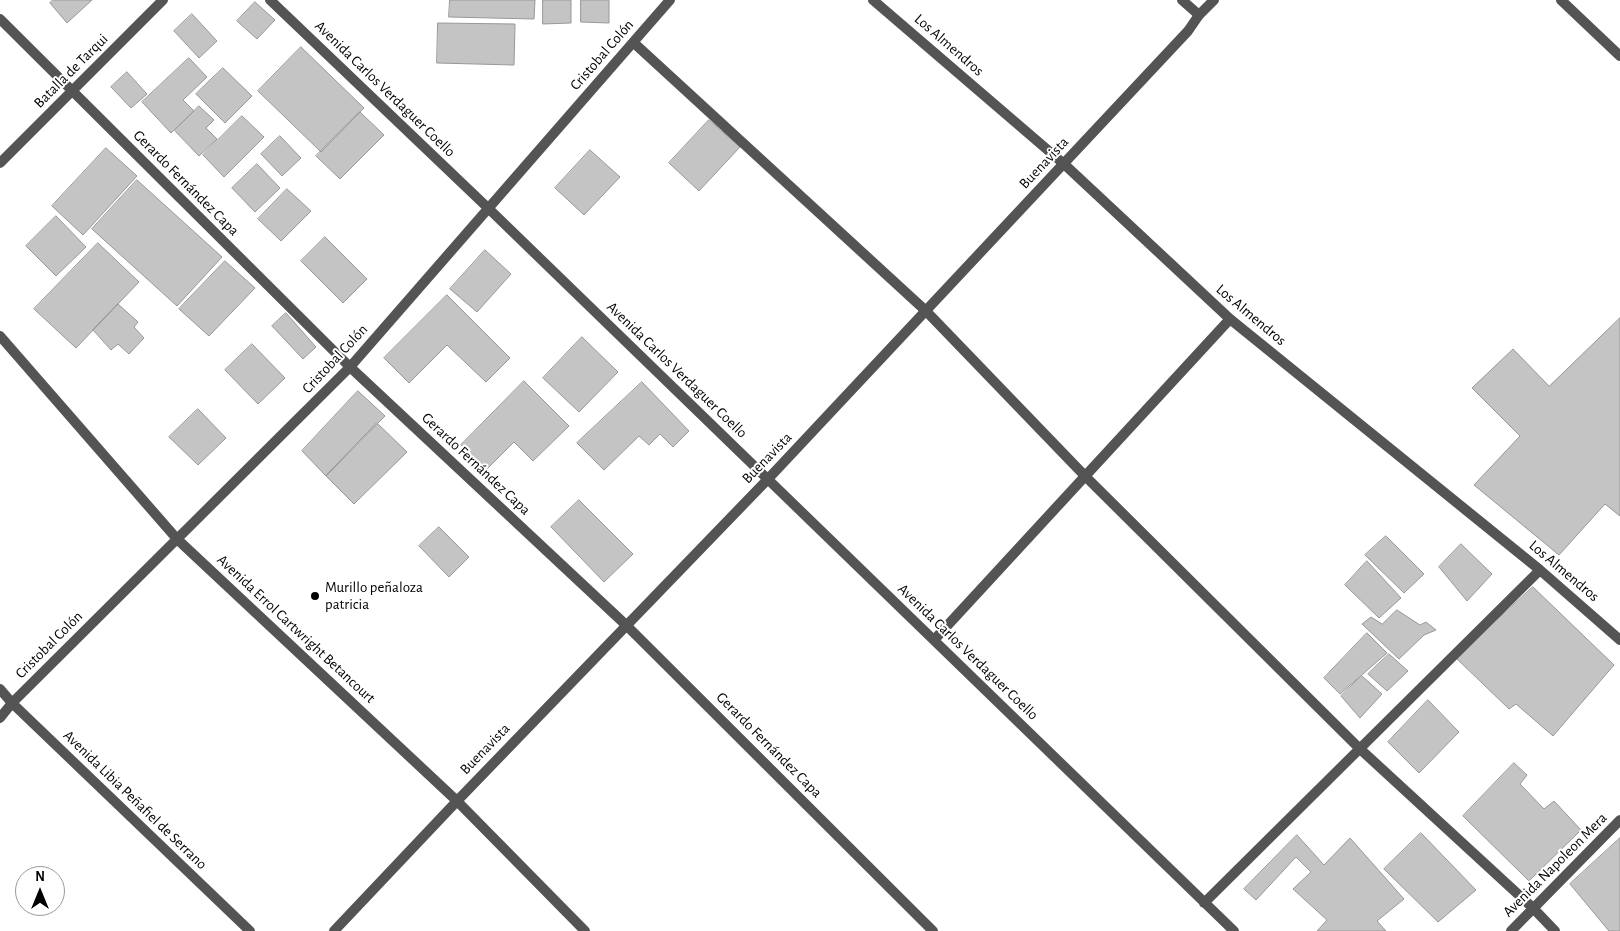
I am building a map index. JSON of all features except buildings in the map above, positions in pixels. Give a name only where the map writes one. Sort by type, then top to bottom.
[{"type":"street","name":"Batalla de Tarqui","points":[[0,163],[163,0]]},
{"type":"street","name":"Avenida Carlos Verdaguer Coello","points":[[270,0],[488,208],[1234,931]]},
{"type":"street","name":"Cristobal Colón","points":[[0,718],[12,703],[350,367],[670,0]]},
{"type":"street","name":"Los Almendros","points":[[873,0],[1064,164],[1230,319],[1540,570],[1620,640]]},
{"type":"street","points":[[1182,0],[1199,15]]},
{"type":"street","name":"Buenavista","points":[[334,931],[456,801],[768,479],[1188,31],[1199,15],[1214,0]]},
{"type":"street","points":[[1561,0],[1620,56]]},
{"type":"street","name":"Gerardo Fernández Capa","points":[[0,19],[350,367],[626,625],[933,931]]},
{"type":"street","points":[[634,43],[926,311],[1085,476],[1359,748],[1533,908],[1555,931]]},
{"type":"street","points":[[934,640],[1230,319]]},
{"type":"street","name":"Avenida Errol Cartwright Betancourt","points":[[0,336],[177,539],[456,801],[585,931]]},
{"type":"street","points":[[1204,903],[1540,570]]},
{"type":"street","name":"Avenida Libia Peñafiel de Serrano","points":[[0,689],[12,703],[250,931]]},
{"type":"street","name":"Avenida Napoleon Mera","points":[[1511,931],[1620,820]]},
{"type":"place","name":"Murillo peñaloza patricia","points":[[315,596]]}]
